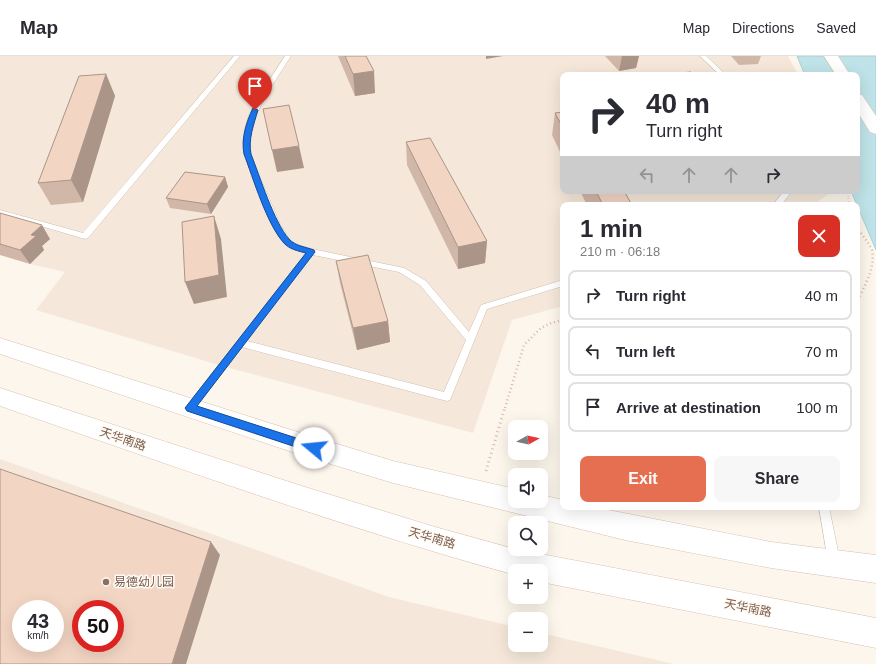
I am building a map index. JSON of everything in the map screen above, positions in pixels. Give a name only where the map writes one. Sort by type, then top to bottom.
[{"type":"main road","points":[[831,56],[841,72]]},
{"type":"main road","points":[[860,103],[876,129]]},
{"type":"main road","points":[[0,346],[301,444],[393,472],[624,527],[771,555],[876,569]]},
{"type":"main road","name":"天华南路","points":[[0,397],[305,499],[435,540],[524,564],[876,633]]},
{"type":"lane","points":[[0,212],[85,236],[236,56]]},
{"type":"lane","points":[[288,56],[255,110],[250,123],[246,147],[247,154],[276,224],[287,242],[295,247],[312,252],[401,270],[407,273],[423,283],[470,339]]},
{"type":"lane","points":[[703,56],[720,72]]},
{"type":"lane","points":[[190,408],[312,252]]},
{"type":"lane","points":[[241,343],[447,397],[484,307],[560,284]]},
{"type":"lane","points":[[825,510],[834,564]]},
{"type":"path","points":[[860,232],[874,255],[875,266],[870,281],[860,297]]},
{"type":"path","points":[[479,493],[524,345],[532,333],[545,326],[560,321]]},
{"type":"shaded area","points":[[0,56],[788,56],[796,72],[560,72],[560,194],[829,194],[817,202],[560,202],[560,307],[512,320],[473,433],[222,366],[36,310],[65,272],[30,264],[0,225]]},
{"type":"shaded area","points":[[0,459],[389,597],[508,625],[508,652],[548,652],[548,635],[674,664],[0,664]]},
{"type":"water","points":[[797,56],[876,56],[876,250],[860,212],[860,202],[856,202],[852,194],[860,194],[860,72],[804,72]]},
{"type":"building","points":[[345,56],[366,56],[374,71],[353,74]]},
{"type":"building","points":[[106,74],[71,180],[38,183],[79,76]]},
{"type":"building","points":[[289,105],[299,146],[272,150],[263,109]]},
{"type":"building","points":[[560,112],[560,122],[555,113]]},
{"type":"building","points":[[430,138],[487,241],[458,247],[406,142]]},
{"type":"building","points":[[185,172],[225,177],[207,204],[166,198]]},
{"type":"building","points":[[598,194],[626,194],[630,202],[602,202]]},
{"type":"building","points":[[0,213],[42,225],[31,235],[36,236],[20,250],[0,244]]},
{"type":"building","points":[[214,216],[219,275],[185,282],[182,222]]},
{"type":"building","points":[[368,255],[388,321],[353,328],[336,261]]},
{"type":"building","name":"易德幼儿园","points":[[0,469],[211,542],[172,664],[0,664]]},
{"type":"place","name":"易德幼儿园","points":[[106,582]]},
{"type":"route","points":[[255,110],[247,136],[247,154],[276,224],[287,242],[295,247],[312,252],[190,408],[314,448]]}]
